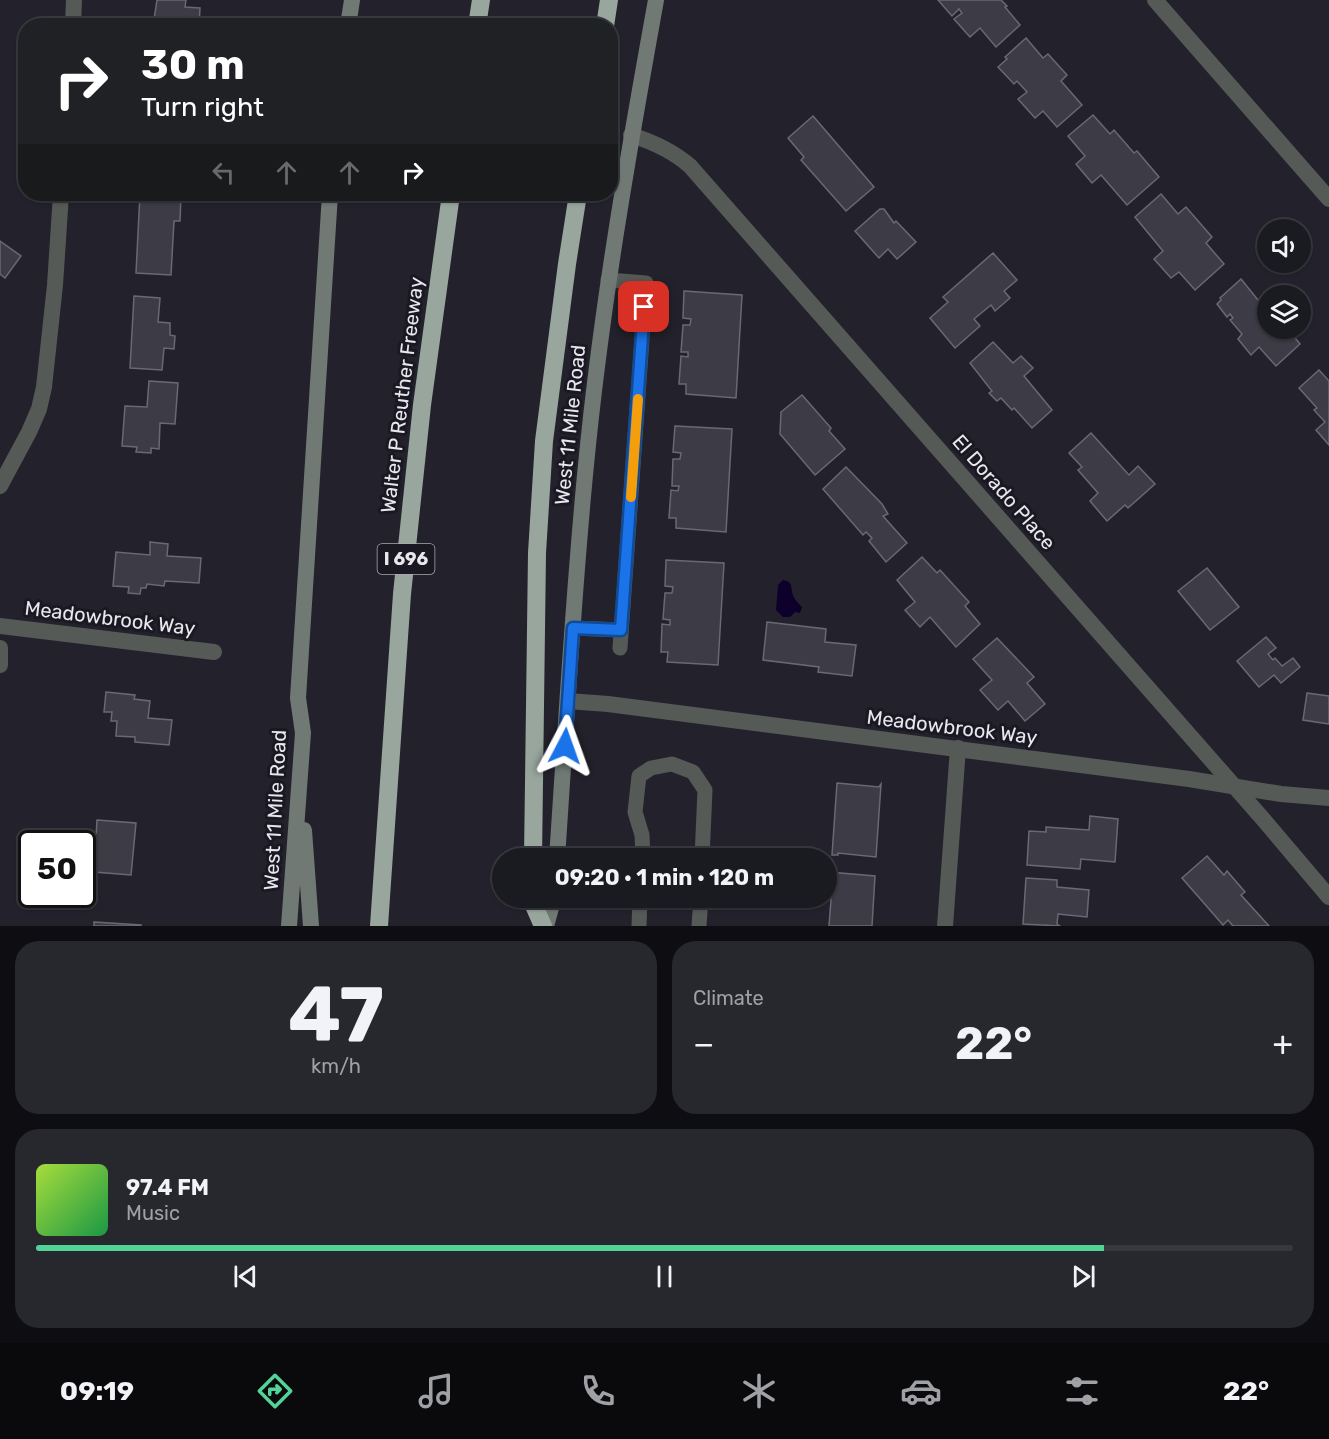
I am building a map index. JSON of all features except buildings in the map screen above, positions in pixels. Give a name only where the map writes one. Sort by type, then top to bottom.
[{"type":"highway","points":[[478,18],[481,0]]},
{"type":"highway","points":[[606,18],[609,0]]},
{"type":"highway","name":"Walter P Reuther Freeway","points":[[379,926],[402,594],[422,405],[450,201]]},
{"type":"highway","points":[[533,848],[537,553],[544,452],[577,201]]},
{"type":"highway","points":[[535,908],[545,926]]},
{"type":"main road","points":[[349,18],[352,0]]},
{"type":"main road","name":"West 11 Mile Road","points":[[558,848],[585,466],[608,280],[656,0]]},
{"type":"main road","name":"West 11 Mile Road","points":[[289,926],[303,733],[298,698],[330,201]]},
{"type":"main road","points":[[300,767],[311,926]]},
{"type":"main road","points":[[545,926],[551,908]]},
{"type":"street","points":[[73,18],[74,0]]},
{"type":"street","points":[[1155,0],[1329,199]]},
{"type":"street","name":"El Dorado Place","points":[[632,135],[663,147],[690,166],[1329,897]]},
{"type":"street","points":[[0,486],[29,432],[39,409],[44,387],[61,201]]},
{"type":"street","name":"Meadowbrook Way","points":[[0,626],[214,652]]},
{"type":"street","points":[[0,648],[0,665]]},
{"type":"street","name":"Meadowbrook Way","points":[[568,701],[608,704],[958,748],[1189,779],[1235,788],[1329,798]]},
{"type":"street","points":[[945,926],[958,748]]},
{"type":"lane","points":[[608,280],[646,284],[620,648]]},
{"type":"lane","points":[[573,628],[621,630]]},
{"type":"lane","points":[[643,848],[642,835],[635,812],[639,776],[651,768],[672,764],[693,772],[705,790],[702,848]]},
{"type":"lane","points":[[639,926],[640,908]]},
{"type":"lane","points":[[699,926],[700,908]]},
{"type":"shaded area","points":[[783,580],[790,584],[794,597],[802,607],[800,613],[795,612],[790,617],[783,617],[776,610],[778,585]]},
{"type":"slow traffic","points":[[631,497],[638,399]]},
{"type":"route","points":[[565,746],[573,628],[621,630],[644,307]]}]
